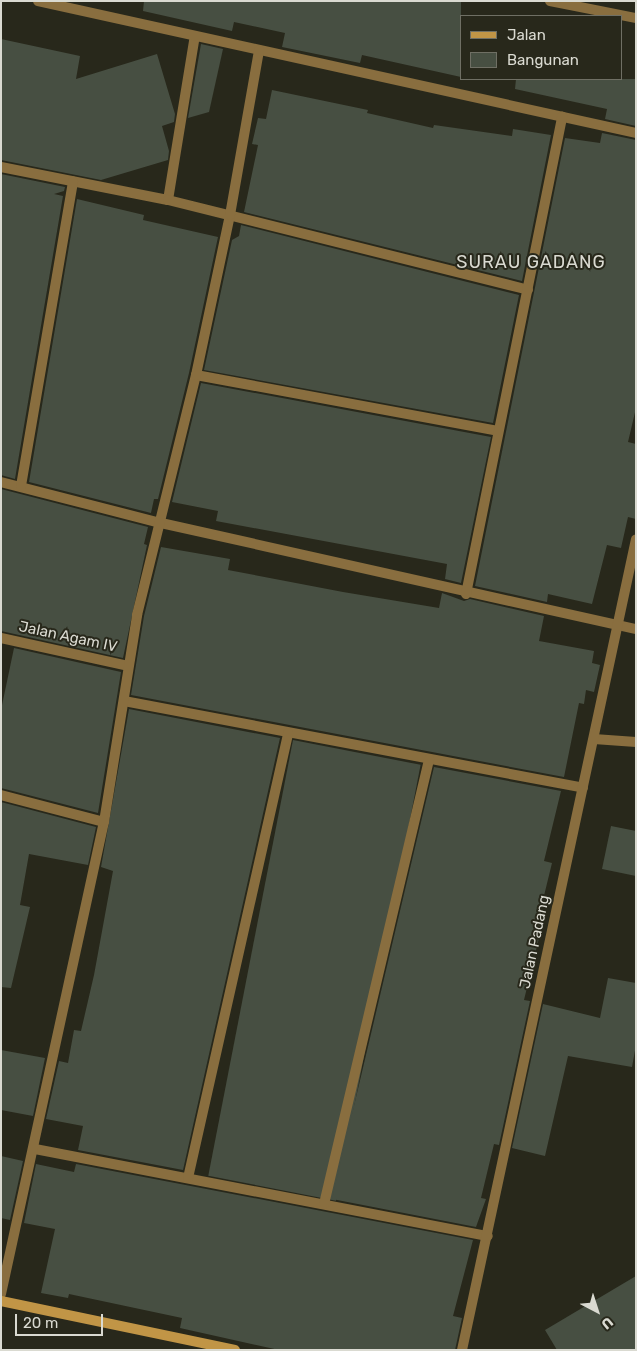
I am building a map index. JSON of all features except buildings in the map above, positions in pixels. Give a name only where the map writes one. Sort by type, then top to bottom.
[{"type":"street","points":[[38,1],[636,133]]},
{"type":"street","points":[[550,1],[621,15]]},
{"type":"street","points":[[622,15],[636,18]]},
{"type":"street","points":[[168,200],[195,36]]},
{"type":"street","points":[[1,1294],[35,1148],[104,822],[137,615],[196,375],[230,215],[259,51]]},
{"type":"street","points":[[466,594],[562,117]]},
{"type":"street","points":[[1,167],[168,200],[528,290]]},
{"type":"street","points":[[21,486],[73,181]]},
{"type":"street","points":[[196,375],[498,431]]},
{"type":"street","points":[[1,482],[161,523],[466,594],[636,629]]},
{"type":"street","name":"Jalan Padang","points":[[462,1350],[488,1236],[636,539]]},
{"type":"street","name":"Jalan Agam IV","points":[[1,638],[128,666]]},
{"type":"street","points":[[124,701],[583,788]]},
{"type":"street","points":[[188,1178],[288,733]]},
{"type":"street","points":[[594,739],[636,742]]},
{"type":"street","points":[[324,1204],[430,759]]},
{"type":"street","points":[[1,795],[104,822]]},
{"type":"street","points":[[35,1148],[488,1236]]},
{"type":"street","points":[[1,1301],[234,1350]]},
{"type":"district","name":"SURAU GADANG","points":[[531,262]]}]
